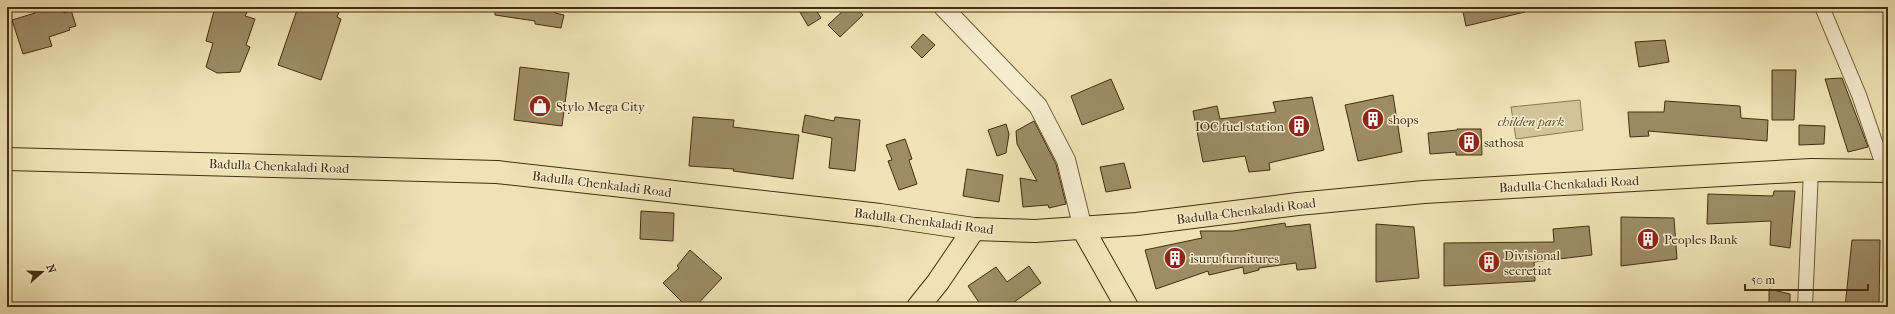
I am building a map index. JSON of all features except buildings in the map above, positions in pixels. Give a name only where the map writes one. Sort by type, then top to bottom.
[{"type":"main road","name":"Badulla-Chenkaladi Road","points":[[7,159],[497,172],[880,215],[974,229],[1035,231],[1083,229],[1137,224],[1298,204],[1424,192],[1811,170],[1886,171]]},
{"type":"main road","points":[[918,307],[938,282],[974,229]]},
{"type":"main road","points":[[1083,229],[1127,307]]},
{"type":"street","points":[[943,7],[1038,106],[1066,160],[1083,229]]},
{"type":"street","points":[[1822,7],[1859,95],[1886,171]]},
{"type":"street","points":[[1805,307],[1811,170]]},
{"type":"green space","name":"childen park","points":[[1580,100],[1583,130],[1516,139],[1511,107]]},
{"type":"place","name":"Stylo Mega City","points":[[540,106]]},
{"type":"place","name":"shops","points":[[1373,119]]},
{"type":"place","name":"IOC fuel station","points":[[1299,126]]},
{"type":"place","name":"sathosa","points":[[1469,142]]},
{"type":"place","name":"Peoples Bank","points":[[1648,239]]},
{"type":"place","name":"isuru furnitures","points":[[1175,258]]},
{"type":"place","name":"Divisional secretiat","points":[[1489,262]]}]
